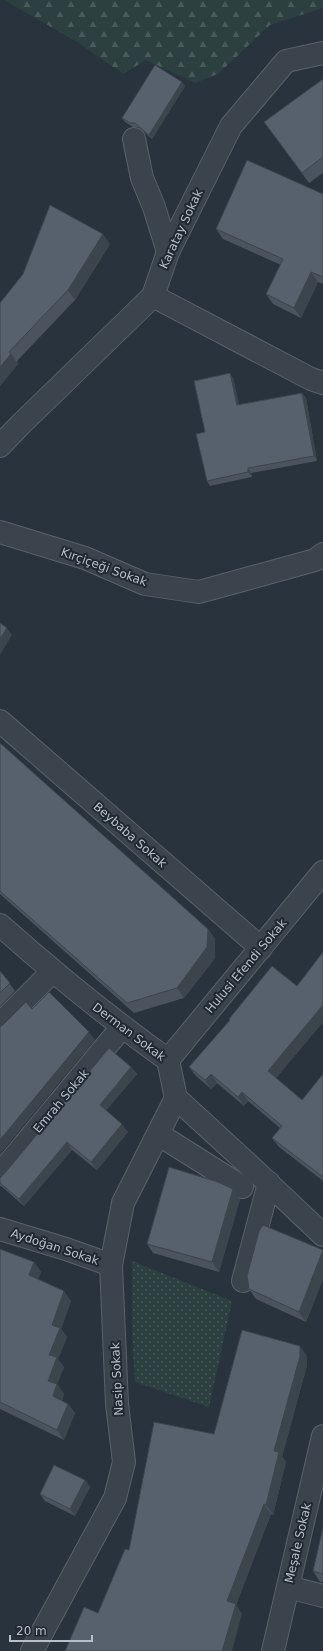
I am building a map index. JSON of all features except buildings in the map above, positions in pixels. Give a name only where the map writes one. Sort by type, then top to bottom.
[{"type":"street","name":"Karatay Sokak","points":[[0,446],[20,424],[153,296],[168,252],[231,126],[286,61],[323,53]]},
{"type":"street","points":[[134,139],[142,178],[154,207],[168,252]]},
{"type":"street","points":[[153,296],[311,379],[323,383]]},
{"type":"street","name":"Kırçiçeği Sokak","points":[[0,532],[86,558],[145,584],[199,592],[249,580],[315,560],[323,554]]},
{"type":"street","name":"Beybaba Sokak","points":[[0,721],[261,948]]},
{"type":"street","name":"Hulusi Efendi Sokak","points":[[168,1060],[323,872]]},
{"type":"street","name":"Derman Sokak","points":[[0,925],[52,972],[122,1028],[168,1060],[176,1098]]},
{"type":"street","points":[[0,1024],[52,972]]},
{"type":"street","name":"Emrah Sokak","points":[[0,1174],[122,1028]]},
{"type":"street","points":[[176,1098],[269,1183],[323,1235]]},
{"type":"street","name":"Nasip Sokak","points":[[32,1651],[115,1498],[124,1462],[117,1404],[111,1265],[123,1203],[176,1098]]},
{"type":"street","points":[[158,1134],[242,1188]]},
{"type":"street","points":[[243,1281],[269,1183]]},
{"type":"street","name":"Aydoğan Sokak","points":[[0,1229],[111,1265]]},
{"type":"street","name":"Meşale Sokak","points":[[273,1651],[320,1459],[323,1436]]},
{"type":"street","points":[[288,1587],[323,1596]]},
{"type":"green space","points":[[4,0],[323,0],[323,8],[270,25],[218,74],[195,83],[146,60],[123,74],[77,42]]},
{"type":"green space","points":[[132,1261],[232,1301],[209,1407],[135,1382],[132,1331]]}]
